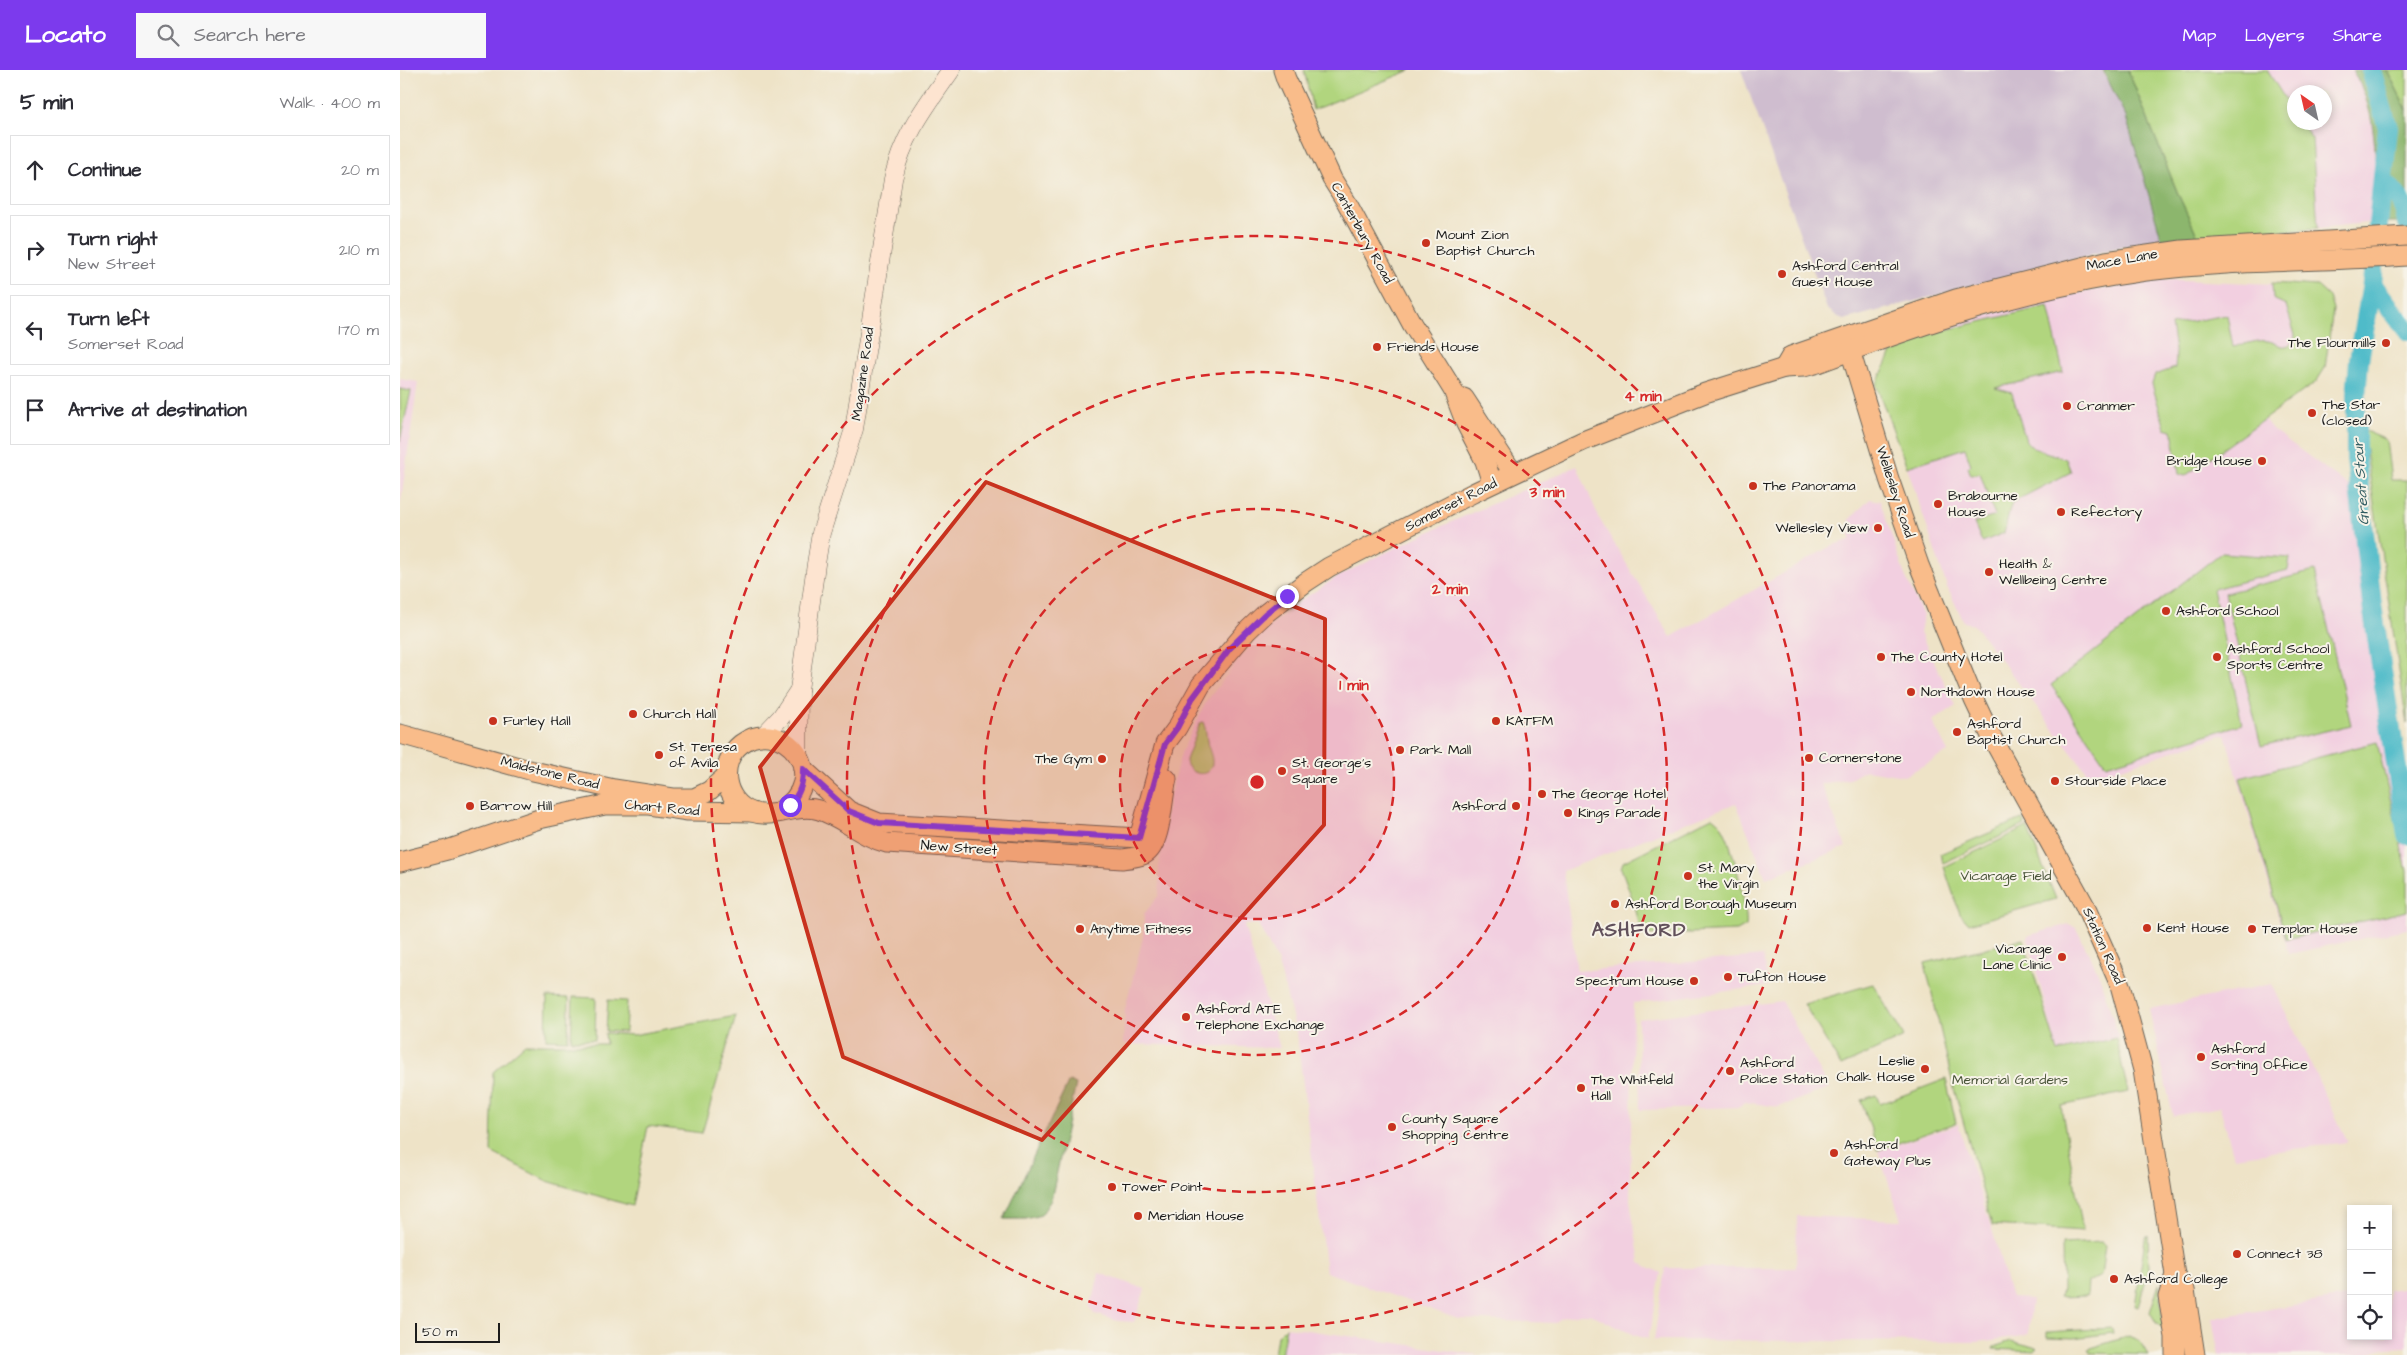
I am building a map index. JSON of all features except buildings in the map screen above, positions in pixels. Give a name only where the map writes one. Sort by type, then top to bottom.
[{"type":"main road","name":"Canterbury Road","points":[[1283,70],[1332,179],[1347,203],[1412,324],[1453,390],[1466,424],[1485,461],[1492,483]]},
{"type":"main road","name":"Mace Lane","points":[[1848,344],[1979,293],[2106,261],[2182,250],[2407,236]]},
{"type":"main road","name":"Mace Lane","points":[[1848,344],[2034,293],[2100,278],[2182,268],[2407,256]]},
{"type":"main road","name":"Somerset Road","points":[[1142,846],[1154,844],[1161,819],[1162,798],[1176,746],[1177,728],[1192,699],[1215,667],[1246,631],[1287,596],[1329,567],[1513,473],[1640,418],[1705,393],[1784,368],[1804,367],[1848,344]]},
{"type":"main road","name":"Wellesley Road","points":[[1848,344],[1916,556],[1951,644]]},
{"type":"main road","name":"Canterbury Road","points":[[1453,390],[1468,402],[1513,473]]},
{"type":"main road","name":"Station Road","points":[[1951,644],[1991,736],[2084,904],[2120,985],[2143,1070],[2175,1275],[2185,1290],[2195,1355]]},
{"type":"main road","name":"Maidstone Road","points":[[400,734],[533,771],[614,789],[673,798],[694,798],[709,792],[726,776]]},
{"type":"main road","points":[[763,736],[783,740],[801,762],[803,782],[799,794],[790,805],[779,812],[764,814],[752,812],[733,798],[728,788],[726,776],[727,765],[733,753],[742,743],[763,736]]},
{"type":"main road","name":"New Street","points":[[801,762],[849,811],[879,823],[1142,846]]},
{"type":"main road","name":"Chart Road","points":[[400,862],[447,850],[539,819],[604,805],[649,805],[688,811],[752,812]]},
{"type":"main road","name":"New Street","points":[[779,812],[804,808],[821,811],[844,822],[853,830],[887,843],[1122,859],[1142,846]]},
{"type":"main road","name":"Station Road","points":[[2175,1275],[2168,1297],[2175,1337],[2175,1355]]},
{"type":"street","name":"Magazine Road","points":[[801,762],[799,690],[821,533],[854,429],[898,156],[909,132],[951,70]]},
{"type":"street","name":"Magazine Road","points":[[763,736],[782,717],[799,690]]},
{"type":"highlighted area","points":[[986,482],[1325,619],[1324,825],[1042,1140],[843,1057],[760,767]]},
{"type":"shaded area","points":[[1741,70],[2102,70],[2126,117],[2162,240],[2120,247],[1843,320],[1827,309]]},
{"type":"shaded area","points":[[2267,70],[2352,70],[2361,83],[2374,133],[2376,222],[2318,228],[2312,139],[2306,130],[2332,130],[2332,85],[2287,85],[2287,102]]},
{"type":"shaded area","name":"Ashford School","points":[[2158,279],[2317,286],[2329,297],[2333,310],[2325,368],[2316,382],[2264,419],[2272,429],[2356,491],[2407,840],[2407,929],[2289,954],[2225,734],[2091,778],[1974,625],[1964,622],[1947,587],[1907,467],[1876,385],[1927,331],[2048,298]]},
{"type":"shaded area","points":[[400,379],[418,382],[400,506]]},
{"type":"shaded area","points":[[1577,466],[1600,520],[1671,637],[1833,545],[1850,540],[1850,519],[1870,499],[1880,501],[1904,573],[1923,616],[1920,633],[1956,706],[1932,721],[1948,752],[1904,776],[1866,770],[1850,779],[1821,784],[1846,847],[1766,878],[1736,803],[1563,871],[1577,971],[1763,956],[1768,986],[1633,1003],[1630,1200],[1640,1263],[1661,1273],[1648,1339],[1634,1335],[1590,1314],[1561,1318],[1555,1323],[1458,1319],[1326,1272],[1297,1035],[1278,963],[1258,924],[1244,925],[1280,1048],[1123,1044],[1125,1009],[1143,937],[1144,914],[1159,895],[1159,866],[1168,801],[1181,753],[1206,702],[1233,667],[1261,634],[1298,602],[1339,576],[1413,539]]},
{"type":"shaded area","points":[[2069,924],[2076,928],[2098,972],[2119,1037],[2058,1052],[2027,936]]},
{"type":"shaded area","points":[[2272,984],[2348,1142],[2234,1157],[2220,1107],[2173,1116],[2149,1009]]},
{"type":"shaded area","points":[[1782,1001],[1829,1088],[1779,1107],[1745,1102],[1740,1107],[1640,1110],[1638,1019]]},
{"type":"shaded area","points":[[1958,1124],[1994,1236],[2011,1298],[2032,1299],[2028,1335],[1979,1342],[1654,1340],[1665,1268],[1796,1268],[1797,1216],[1901,1220],[1878,1151]]},
{"type":"shaded area","points":[[1099,1273],[1145,1289],[1134,1322],[1118,1321],[1095,1314],[1091,1308]]},
{"type":"shaded area","points":[[2407,1287],[2407,1347],[2386,1348],[2364,1355],[2219,1355],[2212,1318],[2347,1297],[2347,1340],[2392,1340],[2392,1289]]},
{"type":"shaded area","points":[[1286,1327],[1479,1355],[1281,1355]]},
{"type":"green space","points":[[1304,70],[1411,70],[1313,110]]},
{"type":"green space","points":[[2103,70],[2128,70],[2178,194],[2198,237],[2162,240],[2126,117]]},
{"type":"green space","points":[[2128,70],[2267,70],[2287,102],[2287,130],[2306,130],[2312,139],[2318,228],[2198,237],[2178,194]]},
{"type":"green space","points":[[2352,70],[2387,70],[2407,110],[2407,222],[2376,222],[2376,164],[2372,124],[2368,105]]},
{"type":"green space","points":[[2387,70],[2407,70],[2407,110]]},
{"type":"green space","points":[[2272,283],[2317,286],[2329,297],[2333,310],[2325,368],[2316,382],[2185,476],[2179,474],[2172,430],[2165,428],[2152,384],[2155,375],[2175,368],[2176,356],[2171,325],[2227,315],[2233,347],[2256,341],[2272,342],[2281,346],[2290,345],[2294,342],[2295,335],[2286,305],[2273,299]]},
{"type":"green space","points":[[2048,306],[2063,372],[1995,388],[2012,393],[2026,441],[2033,448],[2066,459],[2071,472],[2013,502],[2004,533],[1982,542],[1974,523],[1995,516],[1980,473],[1971,475],[1968,467],[1971,465],[1965,448],[1907,467],[1876,385],[1898,341]]},
{"type":"green space","points":[[400,389],[411,391],[400,441]]},
{"type":"green space","points":[[2363,430],[2386,440],[2391,480],[2407,480],[2407,724]]},
{"type":"green space","points":[[2221,553],[2290,558],[2288,570],[2213,589],[2242,724],[2106,765],[2051,685]]},
{"type":"green space","points":[[2315,571],[2351,725],[2261,746],[2225,593]]},
{"type":"green space","points":[[1203,722],[1212,764],[1207,772],[1198,773],[1190,769],[1186,760],[1200,723]]},
{"type":"green space","points":[[2377,742],[2407,871],[2407,911],[2286,939],[2240,778]]},
{"type":"green space","points":[[1712,817],[1722,827],[1730,847],[1739,877],[1745,907],[1746,926],[1737,931],[1642,935],[1634,903],[1621,868],[1623,862]]},
{"type":"green space","points":[[2022,819],[2025,825],[1943,863],[1940,854]]},
{"type":"green space","name":"Vicarage Field","points":[[2027,827],[2056,899],[1969,924],[1960,914],[1944,867]]},
{"type":"green space","name":"Memorial Gardens","points":[[2023,939],[2058,1052],[2116,1038],[2128,1092],[2061,1106],[2083,1231],[1992,1225],[1953,1085],[1925,963]]},
{"type":"green space","points":[[1873,984],[1904,1037],[1841,1066],[1804,1004]]},
{"type":"green space","points":[[547,997],[569,998],[568,1040],[546,1039]]},
{"type":"green space","points":[[573,997],[596,998],[595,1040],[571,1040]]},
{"type":"green space","points":[[608,1000],[627,1001],[625,1032],[606,1031]]},
{"type":"green space","points":[[736,1016],[702,1133],[648,1126],[632,1206],[547,1181],[491,1152],[493,1072],[525,1044],[606,1044],[605,1033],[633,1035]]},
{"type":"green space","points":[[1946,1079],[1956,1123],[1878,1150],[1861,1100],[1876,1095],[1880,1104]]},
{"type":"green space","points":[[1069,1081],[1076,1084],[1051,1200],[1041,1215],[1026,1219],[1004,1219]]},
{"type":"green space","points":[[2148,1235],[2149,1269],[2138,1307],[2135,1306],[2145,1239]]},
{"type":"green space","points":[[2103,1242],[2105,1245],[2101,1276],[2088,1282],[2087,1296],[2059,1297],[2063,1290],[2062,1244]]},
{"type":"green space","points":[[2159,1284],[2163,1328],[2157,1324],[2150,1312]]},
{"type":"green space","points":[[1286,1327],[1281,1355],[1274,1355],[1277,1336]]},
{"type":"green space","points":[[2112,1328],[2113,1333],[2074,1338],[2047,1337],[2047,1332]]},
{"type":"green space","points":[[2129,1336],[2139,1340],[2148,1355],[2091,1353],[2088,1349]]},
{"type":"green space","points":[[2011,1341],[2038,1348],[2035,1351],[1993,1349]]},
{"type":"waterway","name":"Great Stour","points":[[2371,70],[2388,128],[2372,284],[2359,360],[2356,397],[2356,459],[2372,605],[2407,835]]},
{"type":"waterway","points":[[2383,180],[2400,200],[2405,211],[2407,224]]},
{"type":"waterway","points":[[2372,284],[2407,330]]},
{"type":"place","name":"Mount Zion Baptist Church","points":[[1426,243]]},
{"type":"place","name":"Ashford Central Guest House","points":[[1782,274]]},
{"type":"place","name":"The Flourmills","points":[[2386,343]]},
{"type":"place","name":"Friends House","points":[[1377,347]]},
{"type":"place","name":"Cranmer","points":[[2067,406]]},
{"type":"place","name":"The Star (closed)","points":[[2312,413]]},
{"type":"place","name":"Bridge House","points":[[2262,461]]},
{"type":"place","name":"The Panorama","points":[[1753,486]]},
{"type":"place","name":"Brabourne House","points":[[1938,504]]},
{"type":"place","name":"Refectory","points":[[2061,512]]},
{"type":"place","name":"Wellesley View","points":[[1878,528]]},
{"type":"place","name":"Health & Wellbeing Centre","points":[[1989,572]]},
{"type":"place","name":"Ashford School","points":[[2166,611]]},
{"type":"place","name":"The County Hotel","points":[[1881,657]]},
{"type":"place","name":"Ashford School Sports Centre","points":[[2217,657]]},
{"type":"place","name":"Northdown House","points":[[1911,692]]},
{"type":"place","name":"Church Hall","points":[[633,714]]},
{"type":"place","name":"Furley Hall","points":[[493,721]]},
{"type":"place","name":"KATFM","points":[[1496,721]]},
{"type":"place","name":"Ashford Baptist Church","points":[[1957,732]]},
{"type":"place","name":"Park Mall","points":[[1400,750]]},
{"type":"place","name":"St. Teresa of Avila","points":[[659,755]]},
{"type":"place","name":"Cornerstone","points":[[1809,758]]},
{"type":"place","name":"The Gym","points":[[1102,759]]},
{"type":"place","name":"St. George's Square","points":[[1282,771]]},
{"type":"place","name":"Stourside Place","points":[[2055,781]]},
{"type":"place","name":"The George Hotel","points":[[1542,794]]},
{"type":"place","name":"Barrow Hill","points":[[470,806]]},
{"type":"place","name":"Ashford","points":[[1516,806]]},
{"type":"place","name":"Kings Parade","points":[[1568,813]]},
{"type":"place","name":"St. Mary the Virgin","points":[[1688,876]]},
{"type":"place","name":"Ashford Borough Museum","points":[[1615,904]]},
{"type":"place","name":"Kent House","points":[[2147,928]]},
{"type":"place","name":"Anytime Fitness","points":[[1080,929]]},
{"type":"place","name":"Templar House","points":[[2252,929]]},
{"type":"place","name":"Vicarage Lane Clinic","points":[[2062,957]]},
{"type":"place","name":"Tufton House","points":[[1728,977]]},
{"type":"place","name":"Spectrum House","points":[[1694,981]]},
{"type":"place","name":"Ashford ATE Telephone Exchange","points":[[1186,1017]]},
{"type":"place","name":"Ashford Sorting Office","points":[[2201,1057]]},
{"type":"place","name":"Leslie Chalk House","points":[[1925,1069]]},
{"type":"place","name":"Ashford Police Station","points":[[1730,1071]]},
{"type":"place","name":"The Whitfeld Hall","points":[[1581,1088]]},
{"type":"place","name":"County Square Shopping Centre","points":[[1392,1127]]},
{"type":"place","name":"Ashford Gateway Plus","points":[[1834,1153]]},
{"type":"place","name":"Tower Point","points":[[1112,1187]]},
{"type":"place","name":"Meridian House","points":[[1138,1216]]},
{"type":"place","name":"Connect 38","points":[[2237,1254]]},
{"type":"place","name":"Ashford College","points":[[2114,1279]]},
{"type":"district","name":"ASHFORD","points":[[1639,930]]},
{"type":"route","points":[[790,805],[799,794],[803,782],[803,769],[849,811],[879,823],[1139,838],[1160,758],[1165,744],[1177,728],[1184,712],[1201,685],[1230,648],[1246,631],[1287,596]]}]
